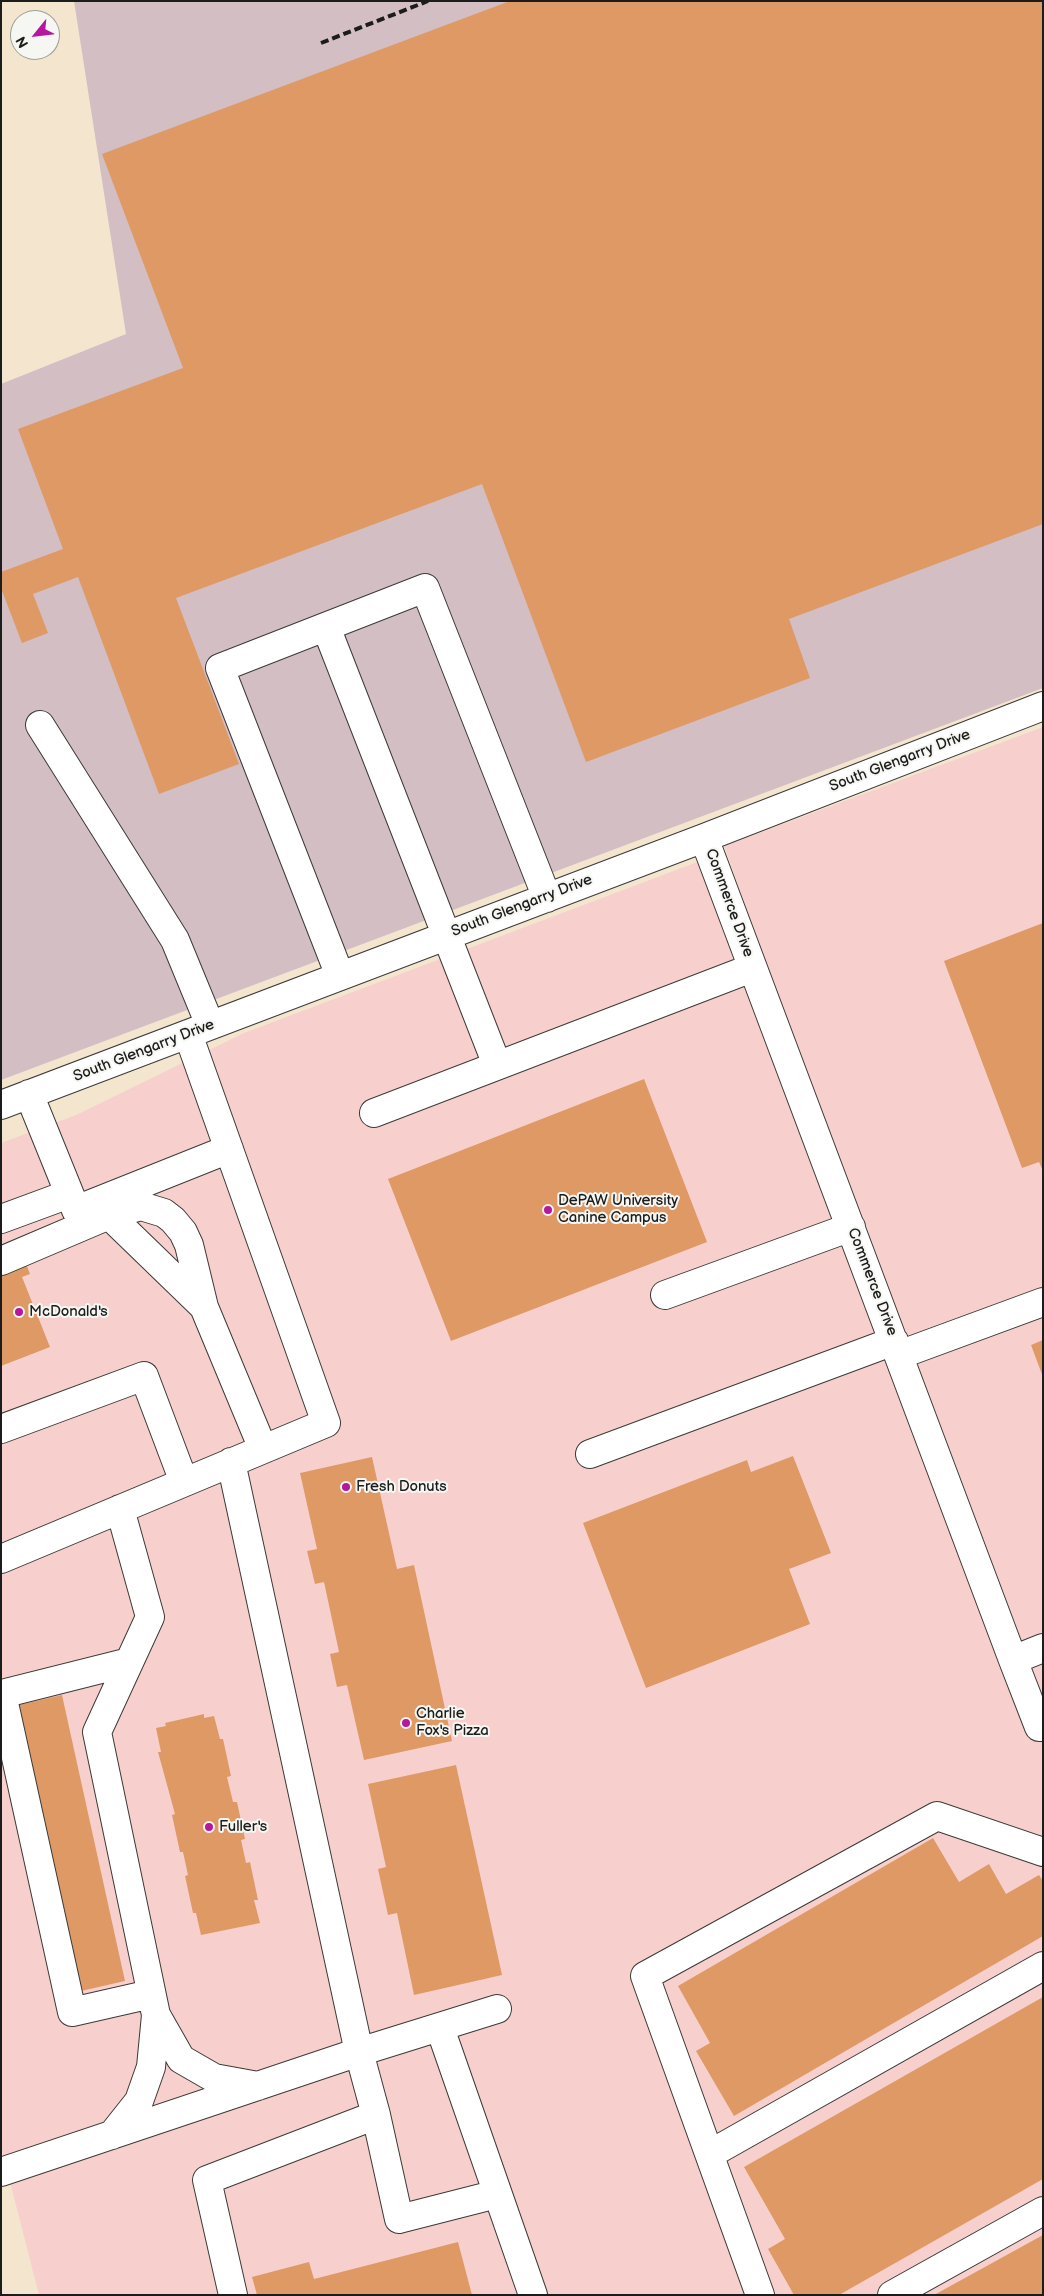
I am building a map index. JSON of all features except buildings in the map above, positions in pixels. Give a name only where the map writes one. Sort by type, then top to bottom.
[{"type":"street","points":[[340,976],[220,668],[426,588],[547,898]]},
{"type":"street","points":[[326,627],[498,1065]]},
{"type":"street","name":"South Glengarry Drive","points":[[1,1105],[704,838],[1043,706]]},
{"type":"street","points":[[1,1558],[326,1423],[229,1150],[175,940],[40,725]]},
{"type":"street","name":"Commerce Drive","points":[[704,838],[1041,1727]]},
{"type":"street","points":[[374,1113],[752,968]]},
{"type":"street","points":[[30,1094],[76,1210],[229,1150]]},
{"type":"street","points":[[1,1219],[69,1194]]},
{"type":"street","points":[[1,1261],[109,1215],[141,1206],[164,1213],[183,1232],[189,1245],[204,1307],[263,1449]]},
{"type":"street","points":[[109,1215],[204,1307]]},
{"type":"street","points":[[665,1295],[851,1227]]},
{"type":"street","points":[[590,1454],[896,1348],[1043,1302]]},
{"type":"street","points":[[1,1429],[144,1376],[184,1482]]},
{"type":"street","points":[[231,1462],[359,2052],[376,2115],[399,2218],[497,2194]]},
{"type":"street","points":[[112,2135],[139,2101],[151,2067],[153,2004],[96,1732],[150,1618],[120,1509]]},
{"type":"street","points":[[1014,1660],[1043,1648]]},
{"type":"street","points":[[129,1662],[2,1694],[72,2012],[153,2004]]},
{"type":"street","points":[[760,2295],[645,1976],[936,1816],[1043,1852]]},
{"type":"street","points":[[710,2154],[1043,1966]]},
{"type":"street","points":[[153,2004],[182,2059],[214,2078],[261,2087]]},
{"type":"street","points":[[1,2172],[261,2087],[359,2052],[440,2028],[497,2008]]},
{"type":"street","points":[[440,2028],[533,2295]]},
{"type":"street","points":[[233,2295],[207,2180],[376,2115]]},
{"type":"street","points":[[892,2295],[1043,2211]]},
{"type":"shaded area","points":[[74,1],[1043,1],[1043,688],[1,1080],[1,384],[126,334]]},
{"type":"shaded area","points":[[1043,727],[1043,2295],[39,2295],[1,2147],[1,1143],[76,1115],[244,1033],[700,861],[1041,1731],[724,846]]},
{"type":"railway","points":[[321,43],[428,1]]},
{"type":"place","name":"DePAW University Canine Campus","points":[[548,1210]]},
{"type":"place","name":"McDonald's","points":[[19,1312]]},
{"type":"place","name":"Fresh Donuts","points":[[346,1487]]},
{"type":"place","name":"Charlie Fox's Pizza","points":[[406,1723]]},
{"type":"place","name":"Fuller's","points":[[209,1827]]}]
